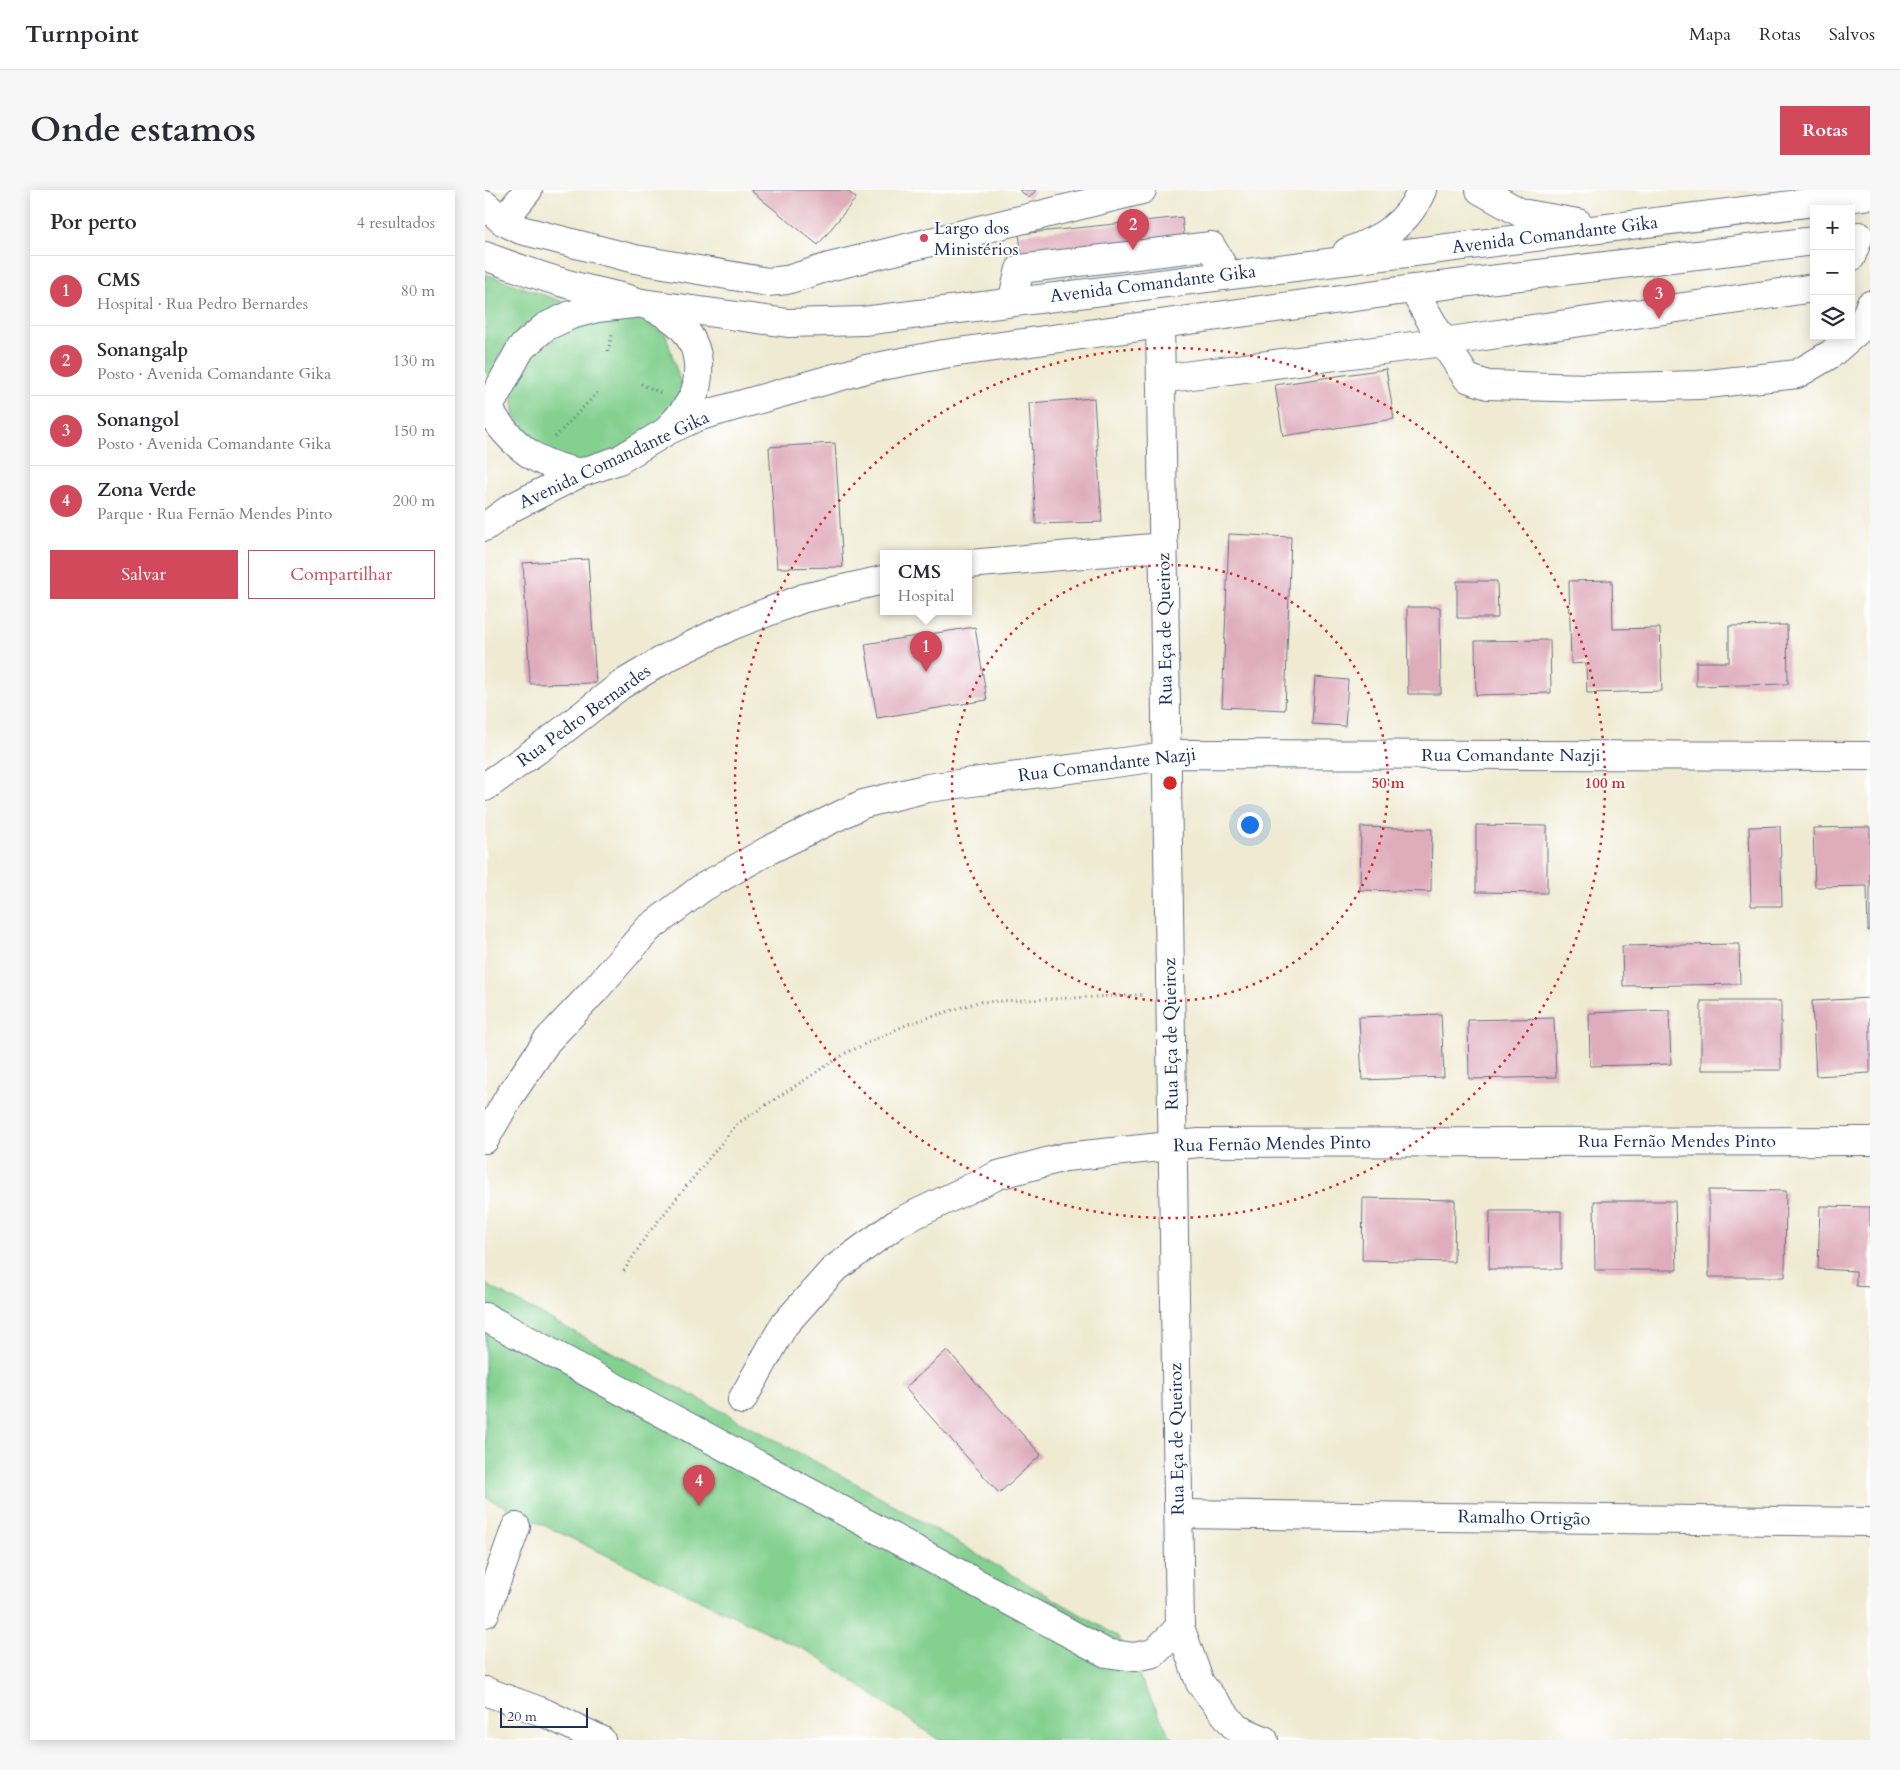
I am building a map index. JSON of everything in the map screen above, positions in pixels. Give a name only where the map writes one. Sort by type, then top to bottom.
[{"type":"street","points":[[528,190],[494,213],[521,230],[635,259],[767,282],[787,280],[829,267],[1142,190]]},
{"type":"street","points":[[1317,263],[1373,242],[1396,227],[1415,205],[1422,190]]},
{"type":"street","points":[[1480,190],[1521,213],[1567,222],[1622,227]]},
{"type":"street","name":"Avenida Comandante Gika","points":[[486,408],[521,348],[545,327],[571,315],[597,308],[643,303],[788,323],[863,321],[1317,263],[1870,196]]},
{"type":"street","name":"Avenida Comandante Gika","points":[[485,526],[511,508],[581,474],[619,460],[667,431],[697,417],[866,369],[943,354],[1413,289],[1810,241]]},
{"type":"street","points":[[485,256],[540,276],[643,303],[662,312],[681,325],[697,351],[699,378],[690,406],[667,431]]},
{"type":"street","points":[[1413,289],[1443,342],[1467,378],[1488,385],[1589,388],[1699,385],[1797,374],[1831,354],[1861,328],[1870,305]]},
{"type":"street","points":[[1161,379],[1443,342],[1810,289]]},
{"type":"street","name":"Rua Eça de Queiroz","points":[[1160,324],[1180,1627],[1200,1683],[1236,1728],[1264,1740]]},
{"type":"street","points":[[486,408],[510,438],[534,458],[554,468],[581,474]]},
{"type":"street","points":[[972,564],[1164,547]]},
{"type":"street","name":"Rua Pedro Bernardes","points":[[485,787],[547,744],[621,685],[668,657],[731,626],[804,598],[880,581]]},
{"type":"street","name":"Rua Comandante Nazji","points":[[485,1139],[509,1097],[547,1041],[648,929],[701,888],[769,850],[863,804],[928,788],[1167,756],[1222,754],[1870,756]]},
{"type":"street","name":"Rua Fernão Mendes Pinto","points":[[741,1400],[784,1326],[833,1270],[899,1222],[1006,1173],[1065,1157],[1199,1143],[1870,1141]]},
{"type":"street","points":[[485,1317],[1107,1653],[1134,1657],[1154,1653],[1180,1627]]},
{"type":"street","name":"Ramalho Ortigão","points":[[1179,1514],[1870,1522]]},
{"type":"street","points":[[485,1612],[516,1527]]},
{"type":"street","points":[[485,1691],[545,1713],[601,1740]]},
{"type":"path","points":[[534,458],[598,392]]},
{"type":"path","points":[[623,1271],[646,1236],[737,1124],[846,1054],[908,1024],[978,1002],[1171,994]]},
{"type":"green space","points":[[485,274],[575,306],[549,314],[521,328],[499,356],[492,384],[485,370]]},
{"type":"green space","points":[[594,310],[641,317],[666,335],[682,388],[670,420],[582,468],[528,440],[515,416],[510,383],[526,353]]},
{"type":"green space","points":[[485,1284],[857,1484],[1119,1637],[1170,1736],[1177,1740],[939,1740],[813,1654],[485,1497]]},
{"type":"building","points":[[750,190],[846,190],[856,198],[818,245]]},
{"type":"building","points":[[1019,190],[1036,190],[1029,198]]},
{"type":"building","points":[[1182,217],[1185,245],[1023,263],[1019,234]]},
{"type":"building","points":[[1386,369],[1394,419],[1283,436],[1275,385]]},
{"type":"building","points":[[1094,398],[1102,522],[1036,524],[1029,403]]},
{"type":"building","points":[[835,443],[843,567],[777,568],[769,447]]},
{"type":"building","points":[[1229,534],[1291,537],[1285,710],[1222,707]]},
{"type":"building","points":[[588,559],[596,683],[530,684],[523,563]]},
{"type":"building","points":[[1612,580],[1613,629],[1660,628],[1662,691],[1587,693],[1586,663],[1571,664],[1569,581]]},
{"type":"building","points":[[1457,581],[1497,581],[1498,618],[1457,618]]},
{"type":"building","points":[[1407,607],[1440,607],[1441,694],[1408,694]]},
{"type":"building","points":[[1787,625],[1788,684],[1696,686],[1696,662],[1729,662],[1729,626]]},
{"type":"building","points":[[975,627],[987,700],[877,718],[865,644]]},
{"type":"building","points":[[1550,640],[1551,693],[1476,695],[1475,641]]},
{"type":"building","points":[[1315,677],[1348,680],[1345,726],[1312,724]]},
{"type":"building","points":[[1476,825],[1547,826],[1547,893],[1476,892]]},
{"type":"building","points":[[1780,826],[1782,906],[1751,906],[1749,827]]},
{"type":"building","points":[[1361,827],[1432,829],[1431,892],[1360,890]]},
{"type":"building","points":[[1870,827],[1870,930],[1868,931],[1867,886],[1815,887],[1813,828]]},
{"type":"building","points":[[1739,944],[1740,984],[1623,986],[1622,946]]},
{"type":"building","points":[[1870,998],[1870,1073],[1816,1076],[1812,1001]]},
{"type":"building","points":[[1701,1001],[1781,1001],[1781,1070],[1701,1070]]},
{"type":"building","points":[[1669,1010],[1671,1064],[1590,1066],[1589,1013]]},
{"type":"building","points":[[1441,1014],[1444,1077],[1362,1080],[1359,1017]]},
{"type":"building","points":[[1554,1018],[1556,1077],[1469,1079],[1468,1020]]},
{"type":"building","points":[[1709,1190],[1786,1191],[1785,1277],[1709,1277]]},
{"type":"building","points":[[1363,1198],[1455,1200],[1454,1262],[1362,1260]]},
{"type":"building","points":[[1594,1201],[1675,1201],[1677,1270],[1595,1270]]},
{"type":"building","points":[[1820,1206],[1870,1207],[1870,1287],[1856,1286],[1856,1271],[1818,1269]]},
{"type":"building","points":[[1490,1211],[1561,1211],[1561,1269],[1489,1269]]},
{"type":"building","points":[[947,1350],[1041,1455],[999,1493],[905,1388]]},
{"type":"place","name":"Largo dos Ministérios","points":[[924,238]]},
{"type":"place","name":"Sonangalp","points":[[1133,250]]},
{"type":"place","name":"Sonangol","points":[[1659,319]]},
{"type":"place","name":"CMS","points":[[926,672]]},
{"type":"place","name":"Zona Verde","points":[[699,1506]]}]
